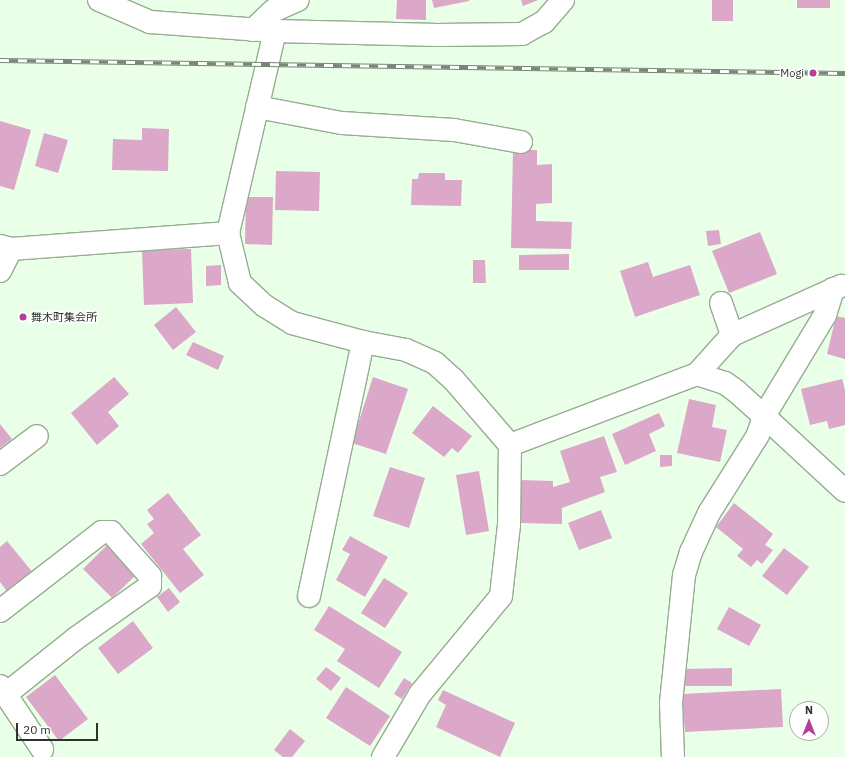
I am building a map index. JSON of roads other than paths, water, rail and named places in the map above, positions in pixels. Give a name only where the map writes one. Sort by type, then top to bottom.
[{"type":"street","points":[[98,0],[150,22],[275,31],[438,35],[522,34],[544,22],[563,0]]},
{"type":"street","points":[[253,30],[273,11],[290,2]]},
{"type":"street","points":[[275,31],[228,233],[240,283],[255,298],[292,323],[363,342],[406,350],[435,363],[453,379],[510,445],[509,525],[501,596],[420,694],[383,757]]},
{"type":"street","points":[[257,107],[342,123],[454,130],[521,142]]},
{"type":"street","points":[[0,271],[5,247],[228,233]]},
{"type":"street","points":[[510,445],[697,374],[732,335],[839,287]]},
{"type":"street","points":[[673,757],[671,703],[684,575],[691,552],[709,513],[758,435],[764,416],[825,315],[839,287]]},
{"type":"street","points":[[721,303],[732,335]]},
{"type":"street","points":[[309,596],[363,342]]},
{"type":"street","points":[[697,374],[725,383],[764,416],[845,491]]},
{"type":"street","points":[[0,464],[36,436]]},
{"type":"street","points":[[0,611],[102,532],[111,532],[150,576],[150,586],[3,690],[42,749]]},
{"type":"railway","points":[[0,60],[845,73]]},
{"type":"place","name":"Mogi","points":[[813,73]]},
{"type":"place","name":"舞木町集会所","points":[[23,317]]}]
